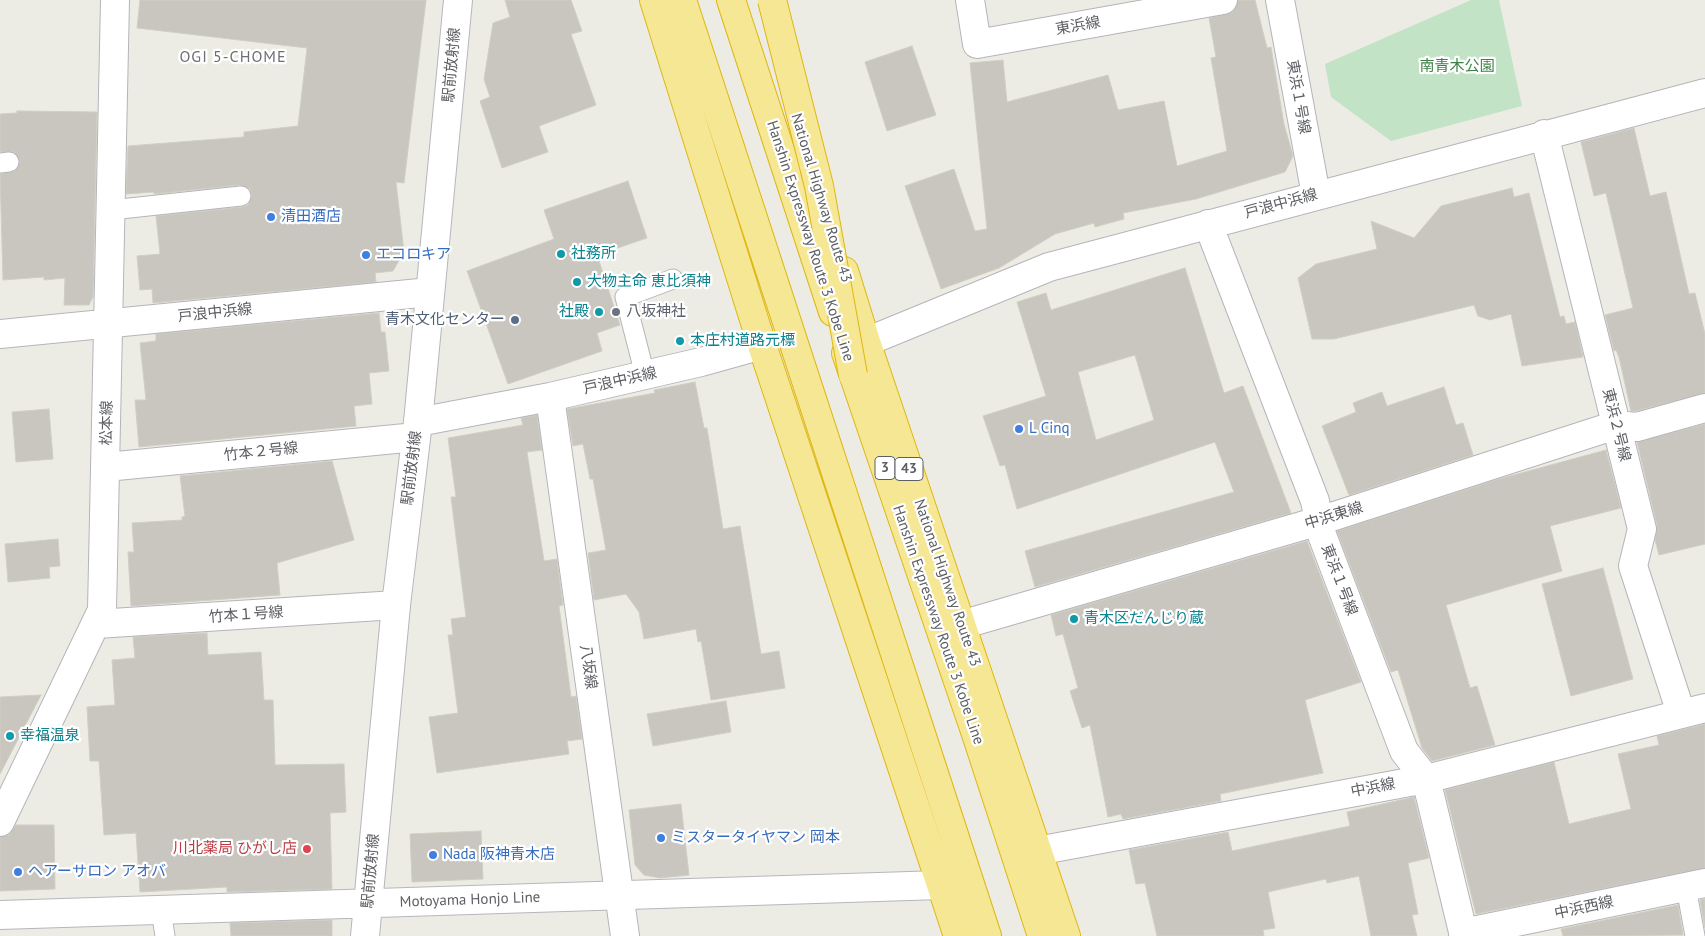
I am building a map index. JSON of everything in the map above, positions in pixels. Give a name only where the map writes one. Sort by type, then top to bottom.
[{"type":"highway","points":[[654,0],[762,344],[958,936]]},
{"type":"highway","points":[[674,0],[698,49]]},
{"type":"highway","points":[[682,0],[987,936]]},
{"type":"highway","name":"Hanshin Expressway Route 3 Kobe Line","points":[[731,0],[853,375],[977,737],[1042,936]]},
{"type":"highway","name":"National Highway Route 43","points":[[760,0],[866,342],[1066,936]]},
{"type":"highway","points":[[772,0],[820,186],[853,375]]},
{"type":"street","name":"松本線","points":[[0,822],[102,610],[115,0]]},
{"type":"street","name":"駅前放射線","points":[[365,936],[396,605],[417,429],[458,0]]},
{"type":"street","name":"東浜線","points":[[970,0],[977,44],[1223,0]]},
{"type":"street","name":"東浜１号線","points":[[1280,0],[1316,195]]},
{"type":"street","name":"戸浪中浜線","points":[[866,342],[1049,267],[1705,92]]},
{"type":"street","name":"東浜２号線","points":[[1544,134],[1642,529],[1633,566],[1693,710]]},
{"type":"street","name":"東浜１号線","points":[[1208,224],[1315,501],[1322,535],[1404,751],[1426,779],[1464,934]]},
{"type":"street","name":"戸浪中浜線","points":[[0,334],[430,292]]},
{"type":"street","name":"戸浪中浜線","points":[[417,429],[645,375],[762,344]]},
{"type":"street","name":"八坂線","points":[[550,397],[626,936]]},
{"type":"street","name":"中浜東線","points":[[961,625],[1319,521],[1616,425],[1638,428],[1705,408]]},
{"type":"street","name":"竹本２号線","points":[[106,467],[417,429]]},
{"type":"street","name":"竹本１号線","points":[[96,624],[396,605]]},
{"type":"street","name":"中浜線","points":[[1037,851],[1426,779],[1693,710]]},
{"type":"street","name":"Motoyama Honjo Line","points":[[0,915],[163,923],[368,903],[940,885]]},
{"type":"street","name":"中浜西線","points":[[1464,934],[1696,885]]},
{"type":"lane","points":[[111,210],[241,196]]},
{"type":"lane","points":[[645,375],[625,297],[673,279]]},
{"type":"lane","points":[[1695,936],[1696,885]]},
{"type":"green space","name":"南青木公園","points":[[1471,0],[1499,0],[1522,106],[1391,141],[1331,97],[1325,64]]},
{"type":"building","points":[[140,0],[426,0],[404,183],[396,182],[404,252],[393,271],[375,273],[376,282],[153,303],[152,289],[140,290],[137,256],[160,254],[156,216],[242,207],[248,205],[252,195],[250,189],[240,185],[154,194],[154,192],[126,194],[128,146],[244,137],[244,132],[298,126],[307,48],[137,28]]},
{"type":"building","points":[[505,0],[571,0],[582,31],[571,34],[596,105],[539,126],[548,152],[502,168],[480,101],[490,97],[484,79],[493,23],[510,17]]},
{"type":"building","points":[[1238,0],[1255,0],[1267,48],[1271,47],[1284,124],[1293,156],[1285,172],[1196,199],[1123,213],[1124,219],[1095,227],[1094,223],[1055,234],[999,268],[941,289],[905,186],[954,169],[975,231],[987,229],[970,63],[1003,60],[1007,102],[1108,75],[1118,110],[1164,101],[1177,166],[1227,151],[1211,58],[1216,57],[1209,18],[1233,12]]},
{"type":"building","points":[[912,46],[936,115],[887,131],[865,62]]},
{"type":"building","points":[[17,111],[97,112],[93,297],[89,305],[64,305],[65,278],[44,280],[44,277],[3,280],[0,174],[15,171],[20,161],[14,152],[0,152],[0,114],[17,113]]},
{"type":"building","points":[[1634,128],[1650,196],[1666,192],[1689,294],[1695,293],[1705,334],[1705,393],[1631,411],[1619,357],[1616,350],[1614,351],[1605,315],[1633,308],[1606,193],[1594,196],[1581,142]]},
{"type":"building","points":[[628,181],[647,238],[597,255],[620,325],[597,333],[602,351],[508,384],[467,271],[554,239],[544,210]]},
{"type":"building","points":[[1512,188],[1514,197],[1529,193],[1560,317],[1564,316],[1566,324],[1575,322],[1583,357],[1522,366],[1511,314],[1490,320],[1478,316],[1474,305],[1334,339],[1312,339],[1298,278],[1316,264],[1377,249],[1371,221],[1414,238],[1441,206]]},
{"type":"building","points":[[1185,268],[1224,393],[1243,386],[1291,513],[1035,587],[1025,551],[1234,492],[1215,442],[1017,509],[1005,465],[1000,466],[983,416],[1046,396],[1017,302],[1046,293],[1051,310]],"holes":[[[1135,355],[1154,420],[1096,440],[1078,372]]]},
{"type":"building","points":[[379,313],[381,332],[385,332],[389,371],[369,373],[372,404],[354,406],[356,426],[139,447],[135,400],[146,400],[140,343],[156,341],[156,334]]},
{"type":"building","points":[[695,382],[704,428],[707,428],[723,529],[740,526],[761,654],[779,651],[785,688],[711,700],[701,641],[698,642],[696,629],[644,639],[639,612],[626,594],[594,600],[588,553],[606,550],[593,479],[590,479],[583,444],[573,446],[567,409],[655,393],[654,390]]},
{"type":"building","points":[[1444,387],[1456,425],[1463,423],[1473,455],[1349,495],[1322,426],[1356,412],[1353,403],[1382,392],[1387,406]]},
{"type":"building","points":[[49,409],[53,459],[16,462],[12,412]]},
{"type":"building","points":[[537,415],[542,450],[527,452],[544,561],[557,559],[563,605],[559,606],[571,697],[576,696],[582,739],[567,741],[569,754],[437,773],[429,717],[458,713],[448,635],[453,635],[451,619],[466,617],[451,497],[456,497],[448,438],[523,425],[521,418]]},
{"type":"building","points":[[1705,424],[1705,544],[1659,555],[1655,540],[1657,525],[1637,442]]},
{"type":"building","points":[[1606,450],[1621,508],[1550,526],[1562,571],[1446,605],[1470,688],[1477,686],[1495,745],[1432,761],[1422,748],[1398,670],[1391,672],[1337,531],[1499,479]]},
{"type":"building","points":[[332,461],[354,540],[277,563],[280,595],[131,606],[128,552],[134,552],[132,523],[182,520],[182,517],[185,516],[180,476]]},
{"type":"building","points":[[58,539],[60,566],[49,567],[50,578],[8,582],[5,544]]},
{"type":"building","points":[[1307,541],[1361,682],[1305,700],[1323,773],[1220,794],[1221,801],[1123,819],[1121,814],[1108,817],[1090,725],[1082,728],[1070,691],[1078,688],[1063,634],[1056,636],[1051,615]]},
{"type":"building","points":[[1603,568],[1633,679],[1571,696],[1542,584]]},
{"type":"building","points":[[207,633],[208,655],[261,652],[264,700],[273,700],[275,765],[344,764],[346,812],[330,813],[332,889],[227,892],[227,887],[140,892],[136,833],[104,835],[99,761],[90,761],[87,707],[115,705],[112,660],[135,658],[133,637]]},
{"type":"building","name":"幸福温泉","points":[[41,695],[0,774],[0,697]]},
{"type":"building","points":[[726,701],[731,732],[653,746],[647,714]]},
{"type":"building","points":[[1705,724],[1705,868],[1476,914],[1445,790],[1554,762],[1569,824],[1631,809],[1618,754],[1659,745],[1657,736]]},
{"type":"building","points":[[1414,797],[1429,858],[1408,863],[1418,914],[1412,915],[1417,936],[1371,936],[1359,876],[1327,883],[1326,879],[1268,892],[1275,928],[1263,930],[1264,936],[1157,936],[1145,883],[1136,884],[1129,850],[1228,832],[1232,851],[1350,826],[1347,812]]},
{"type":"building","points":[[681,804],[689,875],[660,878],[644,875],[635,865],[629,810]]},
{"type":"building","points":[[16,825],[54,825],[55,889],[0,891],[0,837],[9,835]]},
{"type":"building","points":[[481,831],[483,879],[412,882],[410,834]]},
{"type":"building","points":[[1705,899],[1705,928],[1700,900]]},
{"type":"building","points":[[1678,905],[1683,935],[1563,936],[1561,929]]},
{"type":"building","points":[[332,920],[332,936],[231,936],[230,923]]},
{"type":"place","name":"清田酒店","points":[[271,217]]},
{"type":"place","name":"社務所","points":[[561,254]]},
{"type":"place","name":"エコロキア","points":[[366,255]]},
{"type":"place","name":"大物主命 恵比須神","points":[[577,282]]},
{"type":"place","name":"社殿","points":[[599,312]]},
{"type":"place","name":"八坂神社","points":[[616,312]]},
{"type":"place","name":"青木文化センター","points":[[515,320]]},
{"type":"place","name":"本庄村道路元標","points":[[680,341]]},
{"type":"place","name":"L Cinq","points":[[1019,429]]},
{"type":"place","name":"青木区だんじり蔵","points":[[1074,619]]},
{"type":"place","name":"幸福温泉","points":[[10,736]]},
{"type":"place","name":"ミスタータイヤマン 岡本","points":[[661,838]]},
{"type":"place","name":"川北薬局 ひがし店","points":[[307,849]]},
{"type":"place","name":"Nada 阪神青木店","points":[[433,855]]},
{"type":"place","name":"ヘアーサロン アオバ","points":[[18,872]]},
{"type":"district","name":"OGI 5-CHOME","points":[[233,57]]}]
